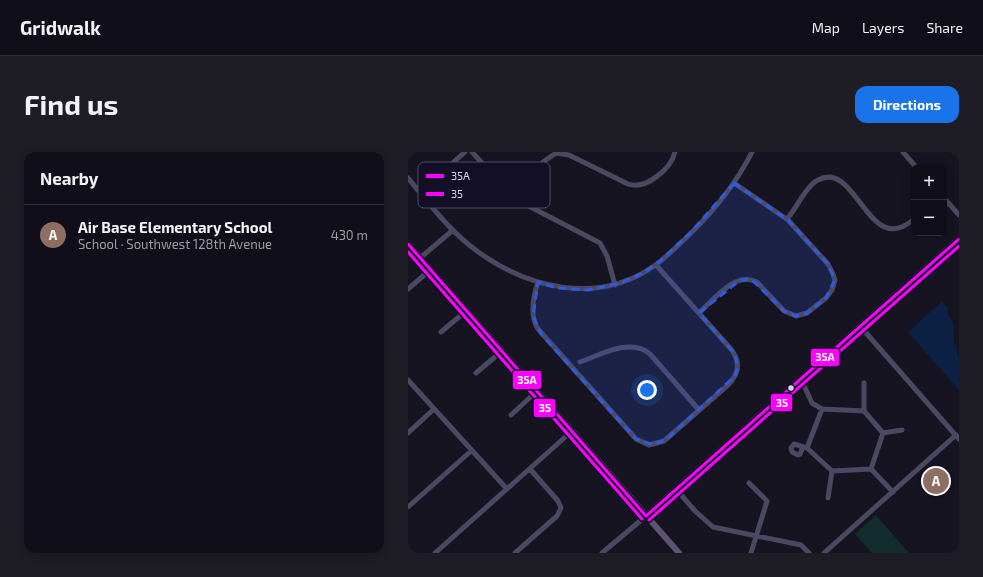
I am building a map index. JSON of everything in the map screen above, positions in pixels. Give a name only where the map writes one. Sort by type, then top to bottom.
[{"type":"main road","points":[[646,516],[959,239]]},
{"type":"main road","points":[[408,244],[679,553]]},
{"type":"street","points":[[454,162],[466,152]]},
{"type":"street","points":[[472,152],[481,162]]},
{"type":"street","points":[[543,162],[556,153],[569,155],[628,184],[638,186],[647,184],[658,175],[671,161],[675,152]]},
{"type":"street","points":[[434,208],[468,244],[486,257],[538,282],[557,288],[578,290],[615,285],[637,276],[656,265],[713,211],[734,183],[752,152]]},
{"type":"street","points":[[903,152],[913,164]]},
{"type":"street","points":[[408,178],[418,190]]},
{"type":"street","points":[[787,219],[814,183],[824,178],[831,178],[841,182],[878,223],[890,230],[903,227],[911,221]]},
{"type":"street","points":[[699,313],[732,284],[740,280],[751,279],[757,282],[780,307],[791,315],[807,313],[830,294],[835,280],[831,268],[787,219],[734,183]]},
{"type":"street","points":[[946,200],[959,215]]},
{"type":"street","points":[[533,208],[600,243],[607,256],[615,285]]},
{"type":"street","points":[[420,258],[454,230]]},
{"type":"street","points":[[538,282],[532,311],[535,325],[640,443],[654,445],[664,441],[732,380],[738,367],[734,353],[656,265]]},
{"type":"street","points":[[408,290],[430,270]]},
{"type":"street","points":[[441,332],[466,310]]},
{"type":"street","points":[[824,553],[957,437],[860,326]]},
{"type":"street","points":[[580,362],[627,347],[640,347],[650,354],[699,410]]},
{"type":"street","points":[[476,373],[502,351]]},
{"type":"street","points":[[801,379],[812,403],[822,409],[864,411]]},
{"type":"street","points":[[408,380],[472,450],[506,490]]},
{"type":"street","points":[[864,383],[864,411],[883,433]]},
{"type":"street","points":[[511,415],[537,391]]},
{"type":"street","points":[[408,433],[434,409]]},
{"type":"street","points":[[822,409],[805,448],[832,472],[871,469]]},
{"type":"street","points":[[883,433],[902,430]]},
{"type":"street","points":[[435,553],[572,431]]},
{"type":"street","points":[[871,469],[883,433]]},
{"type":"street","points":[[408,507],[472,450]]},
{"type":"street","points":[[515,553],[557,516],[561,508],[558,501],[530,469]]},
{"type":"street","points":[[871,469],[893,492]]},
{"type":"street","points":[[828,498],[832,472]]},
{"type":"street","points":[[749,483],[767,501],[751,553]]},
{"type":"street","points":[[676,489],[695,511],[713,527],[801,545],[809,553]]},
{"type":"street","points":[[602,553],[646,516]]},
{"type":"highlighted area","points":[[734,183],[788,220],[828,264],[835,280],[826,298],[807,313],[796,316],[784,311],[751,279],[740,280],[699,313],[734,353],[738,367],[735,376],[668,438],[654,445],[636,439],[541,334],[533,316],[538,282],[557,288],[588,290],[620,283],[641,274],[659,262],[693,230]]},
{"type":"green space","points":[[876,515],[909,553],[872,553],[855,534]]},
{"type":"water","points":[[942,301],[947,307],[948,315],[953,323],[954,341],[959,359],[959,390],[908,332]]},
{"type":"transit line","name":"35A","points":[[646,516],[959,239]]},
{"type":"transit line","name":"35A","points":[[408,244],[646,516]]},
{"type":"transit line","name":"35","points":[[649,520],[959,246]]},
{"type":"transit line","name":"35","points":[[408,252],[642,519]]},
{"type":"place","name":"Air Base Elementary School","points":[[936,481]]}]
